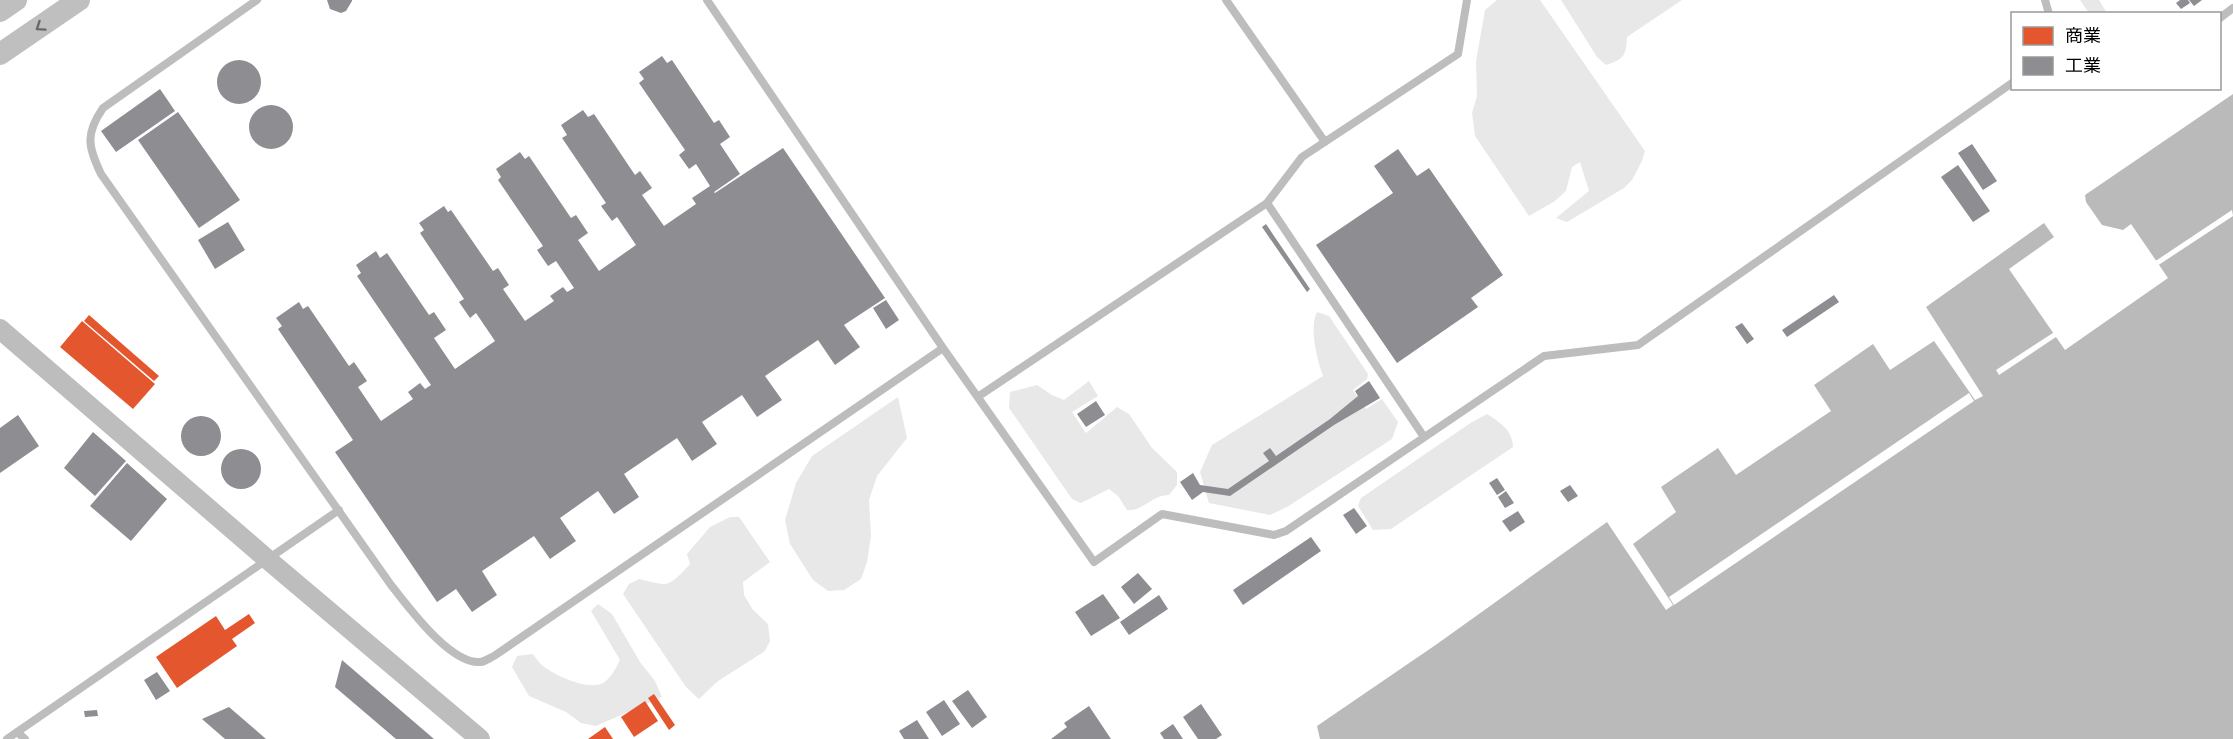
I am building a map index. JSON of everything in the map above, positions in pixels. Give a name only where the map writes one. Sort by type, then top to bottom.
[{"type":"main road","points":[[0,11],[16,0]]},
{"type":"main road","points":[[0,54],[79,0]]},
{"type":"street","points":[[0,328],[267,559],[480,739]]},
{"type":"lane","points":[[256,0],[104,108],[95,120],[89,137],[91,154],[101,174],[391,585],[430,633],[465,658],[481,662],[494,656],[943,348]]},
{"type":"lane","points":[[707,0],[943,348],[1094,562],[1162,514],[1274,535],[1286,531],[1544,356],[1638,345],[2011,84]]},
{"type":"lane","points":[[1226,0],[1325,142]]},
{"type":"lane","points":[[978,396],[1267,203],[1302,157],[1458,54],[1467,0]]},
{"type":"lane","points":[[2221,17],[2233,8]]},
{"type":"lane","points":[[1267,203],[1424,437]]},
{"type":"lane","points":[[8,739],[339,510]]},
{"type":"lane","points":[[17,732],[25,739]]},
{"type":"shaded area","points":[[1497,0],[1540,0],[1645,151],[1632,180],[1624,188],[1567,222],[1556,218],[1589,191],[1580,162],[1572,167],[1566,191],[1555,201],[1529,216],[1475,136],[1472,113],[1477,96],[1476,61],[1485,10]]},
{"type":"shaded area","points":[[1561,0],[1682,0],[1627,37],[1623,56],[1606,65],[1597,57]]},
{"type":"shaded area","points":[[2080,0],[2099,0],[2106,12],[2088,12]]},
{"type":"shaded area","points":[[2233,94],[2233,739],[1320,739],[1317,726],[1437,644],[1607,522],[1666,610],[1673,605],[1633,544],[1676,512],[1661,487],[1718,448],[1736,475],[1831,411],[1814,385],[1873,344],[1890,370],[1934,341],[1975,400],[1983,396],[1926,307],[2044,223],[2054,237],[2009,269],[2065,350],[2168,278],[2131,224],[2123,230],[2102,225],[2086,202],[2085,195]]},
{"type":"shaded area","points":[[1317,312],[1329,316],[1368,374],[1367,379],[1353,390],[1366,409],[1382,399],[1398,422],[1392,439],[1287,507],[1270,515],[1209,503],[1200,472],[1212,445],[1323,376],[1316,353],[1314,335]]},
{"type":"shaded area","points":[[1089,381],[1098,396],[1072,412],[1086,433],[1117,407],[1129,414],[1152,448],[1177,472],[1177,485],[1169,495],[1132,510],[1127,510],[1118,496],[1109,489],[1081,503],[1072,499],[1009,408],[1010,392],[1037,385],[1064,400]]},
{"type":"shaded area","points":[[898,397],[907,438],[877,476],[869,500],[871,536],[867,562],[861,579],[844,590],[828,591],[813,580],[790,544],[785,520],[796,483],[812,456]]},
{"type":"shaded area","points":[[1487,414],[1508,432],[1513,447],[1391,529],[1373,530],[1358,506],[1361,498]]},
{"type":"shaded area","points":[[730,517],[739,517],[770,562],[743,582],[744,595],[753,610],[768,624],[770,641],[765,651],[718,681],[699,699],[686,687],[623,594],[629,584],[639,579],[662,584],[672,582],[690,564],[687,554],[710,527]]},
{"type":"shaded area","points":[[598,604],[612,614],[640,662],[655,681],[662,697],[596,726],[581,723],[566,712],[529,696],[512,667],[517,656],[533,654],[547,669],[571,681],[597,685],[606,681],[620,660],[591,611]]},
{"type":"pier","points":[[2232,210],[2233,216],[2157,266],[2154,262]]},
{"type":"pier","points":[[2056,331],[2059,335],[1999,375],[1996,370]]},
{"type":"pier","points":[[1969,393],[1974,401],[1674,605],[1669,597]]},
{"type":"building: 商業","points":[[89,315],[159,376],[154,381],[84,321]]},
{"type":"building: 商業","points":[[82,321],[155,384],[133,409],[60,347]]},
{"type":"building: 商業","points":[[249,614],[255,623],[232,639],[237,646],[177,688],[156,657],[216,616],[225,630]]},
{"type":"building: 商業","points":[[654,694],[675,725],[669,730],[648,698]]},
{"type":"building: 商業","points":[[645,701],[658,721],[634,737],[621,717]]},
{"type":"building: 商業","points":[[605,727],[613,739],[588,739]]},
{"type":"building: 工業","points":[[327,0],[352,1],[346,11],[341,13],[330,9]]},
{"type":"building: 工業","points":[[2180,0],[2188,0],[2190,3],[2181,9],[2176,3]]},
{"type":"building: 工業","points":[[2189,0],[2202,0],[2194,6]]},
{"type":"building: 工業","points":[[662,56],[667,63],[672,60],[714,123],[719,120],[730,137],[720,144],[740,174],[714,192],[783,148],[885,298],[844,325],[860,347],[835,365],[818,340],[765,376],[782,400],[757,417],[742,395],[702,422],[717,444],[692,461],[677,438],[624,474],[639,497],[614,514],[598,491],[560,518],[576,541],[550,559],[534,536],[482,571],[497,595],[472,612],[456,589],[437,602],[335,452],[353,440],[278,329],[282,326],[276,318],[299,302],[303,309],[308,306],[349,366],[354,362],[367,381],[358,387],[381,421],[413,399],[408,392],[420,383],[425,389],[431,385],[357,276],[361,273],[356,265],[376,251],[380,258],[387,253],[429,315],[434,312],[446,330],[434,338],[455,369],[495,341],[476,313],[470,318],[459,302],[464,299],[420,233],[424,230],[419,223],[444,206],[448,212],[451,210],[493,271],[498,268],[509,285],[503,289],[525,321],[554,301],[550,296],[563,287],[567,292],[574,288],[556,261],[548,266],[537,250],[543,246],[498,180],[501,177],[496,169],[520,152],[525,159],[529,156],[571,218],[576,215],[588,233],[578,240],[599,271],[636,245],[617,217],[612,221],[601,206],[606,203],[562,138],[567,135],[561,125],[583,110],[588,117],[594,114],[635,175],[640,171],[652,188],[642,195],[664,226],[696,204],[692,198],[710,186],[696,164],[689,169],[679,155],[685,150],[639,83],[644,79],[639,72]]},
{"type":"building: 工業","points":[[239,60],[254,67],[261,82],[254,97],[239,104],[224,97],[217,82],[224,67]]},
{"type":"building: 工業","points":[[160,89],[175,111],[116,152],[101,131]]},
{"type":"building: 工業","points":[[271,105],[286,112],[293,127],[286,142],[271,149],[256,142],[249,127],[256,112]]},
{"type":"building: 工業","points":[[178,112],[240,200],[199,228],[138,140]]},
{"type":"building: 工業","points":[[1972,144],[1997,181],[1983,190],[1958,153]]},
{"type":"building: 工業","points":[[1398,149],[1417,176],[1429,168],[1503,275],[1471,298],[1478,307],[1397,363],[1316,245],[1393,193],[1374,166]]},
{"type":"building: 工業","points":[[1958,165],[1990,211],[1973,222],[1941,177]]},
{"type":"building: 工業","points":[[228,222],[245,250],[215,269],[198,240]]},
{"type":"building: 工業","points":[[1266,224],[1310,289],[1307,292],[1262,227]]},
{"type":"building: 工業","points":[[1834,295],[1839,302],[1787,337],[1782,330]]},
{"type":"building: 工業","points":[[886,300],[899,320],[886,329],[873,308]]},
{"type":"building: 工業","points":[[1742,323],[1754,339],[1747,344],[1735,327]]},
{"type":"building: 工業","points":[[1369,381],[1380,398],[1334,425],[1230,496],[1203,492],[1192,500],[1180,482],[1193,473],[1200,485],[1228,489],[1269,461],[1263,453],[1270,448],[1276,456],[1330,419],[1358,396],[1355,391]]},
{"type":"building: 工業","points":[[1096,401],[1105,415],[1086,427],[1077,414]]},
{"type":"building: 工業","points":[[18,415],[39,446],[0,473],[0,428]]},
{"type":"building: 工業","points":[[201,416],[215,422],[221,436],[215,450],[201,456],[187,450],[181,436],[187,422]]},
{"type":"building: 工業","points":[[93,432],[126,461],[95,496],[64,468]]},
{"type":"building: 工業","points":[[241,449],[255,455],[261,469],[255,483],[241,489],[227,483],[221,469],[227,455]]},
{"type":"building: 工業","points":[[127,463],[167,499],[131,541],[90,506]]},
{"type":"building: 工業","points":[[1497,478],[1505,490],[1497,495],[1489,483]]},
{"type":"building: 工業","points":[[1570,485],[1578,496],[1568,502],[1560,491]]},
{"type":"building: 工業","points":[[1506,491],[1514,503],[1505,508],[1498,497]]},
{"type":"building: 工業","points":[[1354,508],[1367,526],[1356,534],[1343,515]]},
{"type":"building: 工業","points":[[1518,511],[1525,522],[1510,532],[1502,521]]},
{"type":"building: 工業","points":[[1311,537],[1321,551],[1243,605],[1233,590]]},
{"type":"building: 工業","points":[[1138,573],[1152,589],[1134,604],[1121,587]]},
{"type":"building: 工業","points":[[1103,594],[1120,618],[1091,636],[1075,612]]},
{"type":"building: 工業","points":[[1159,595],[1168,609],[1129,635],[1120,622]]},
{"type":"building: 工業","points":[[342,660],[434,739],[396,739],[335,687]]},
{"type":"building: 工業","points":[[157,672],[170,691],[156,700],[144,680]]},
{"type":"building: 工業","points":[[968,690],[987,717],[972,728],[952,701]]},
{"type":"building: 工業","points":[[944,700],[960,724],[942,736],[926,712]]},
{"type":"building: 工業","points":[[1201,704],[1222,735],[1216,739],[1198,739],[1183,717]]},
{"type":"building: 工業","points":[[1089,706],[1111,739],[1051,739],[1067,727],[1064,723]]},
{"type":"building: 工業","points":[[229,707],[266,739],[225,739],[202,719]]},
{"type":"building: 工業","points":[[97,710],[98,716],[85,717],[84,711]]},
{"type":"building: 工業","points":[[917,720],[929,739],[904,739],[899,731]]},
{"type":"building: 工業","points":[[1173,724],[1183,739],[1164,739],[1160,733]]}]
